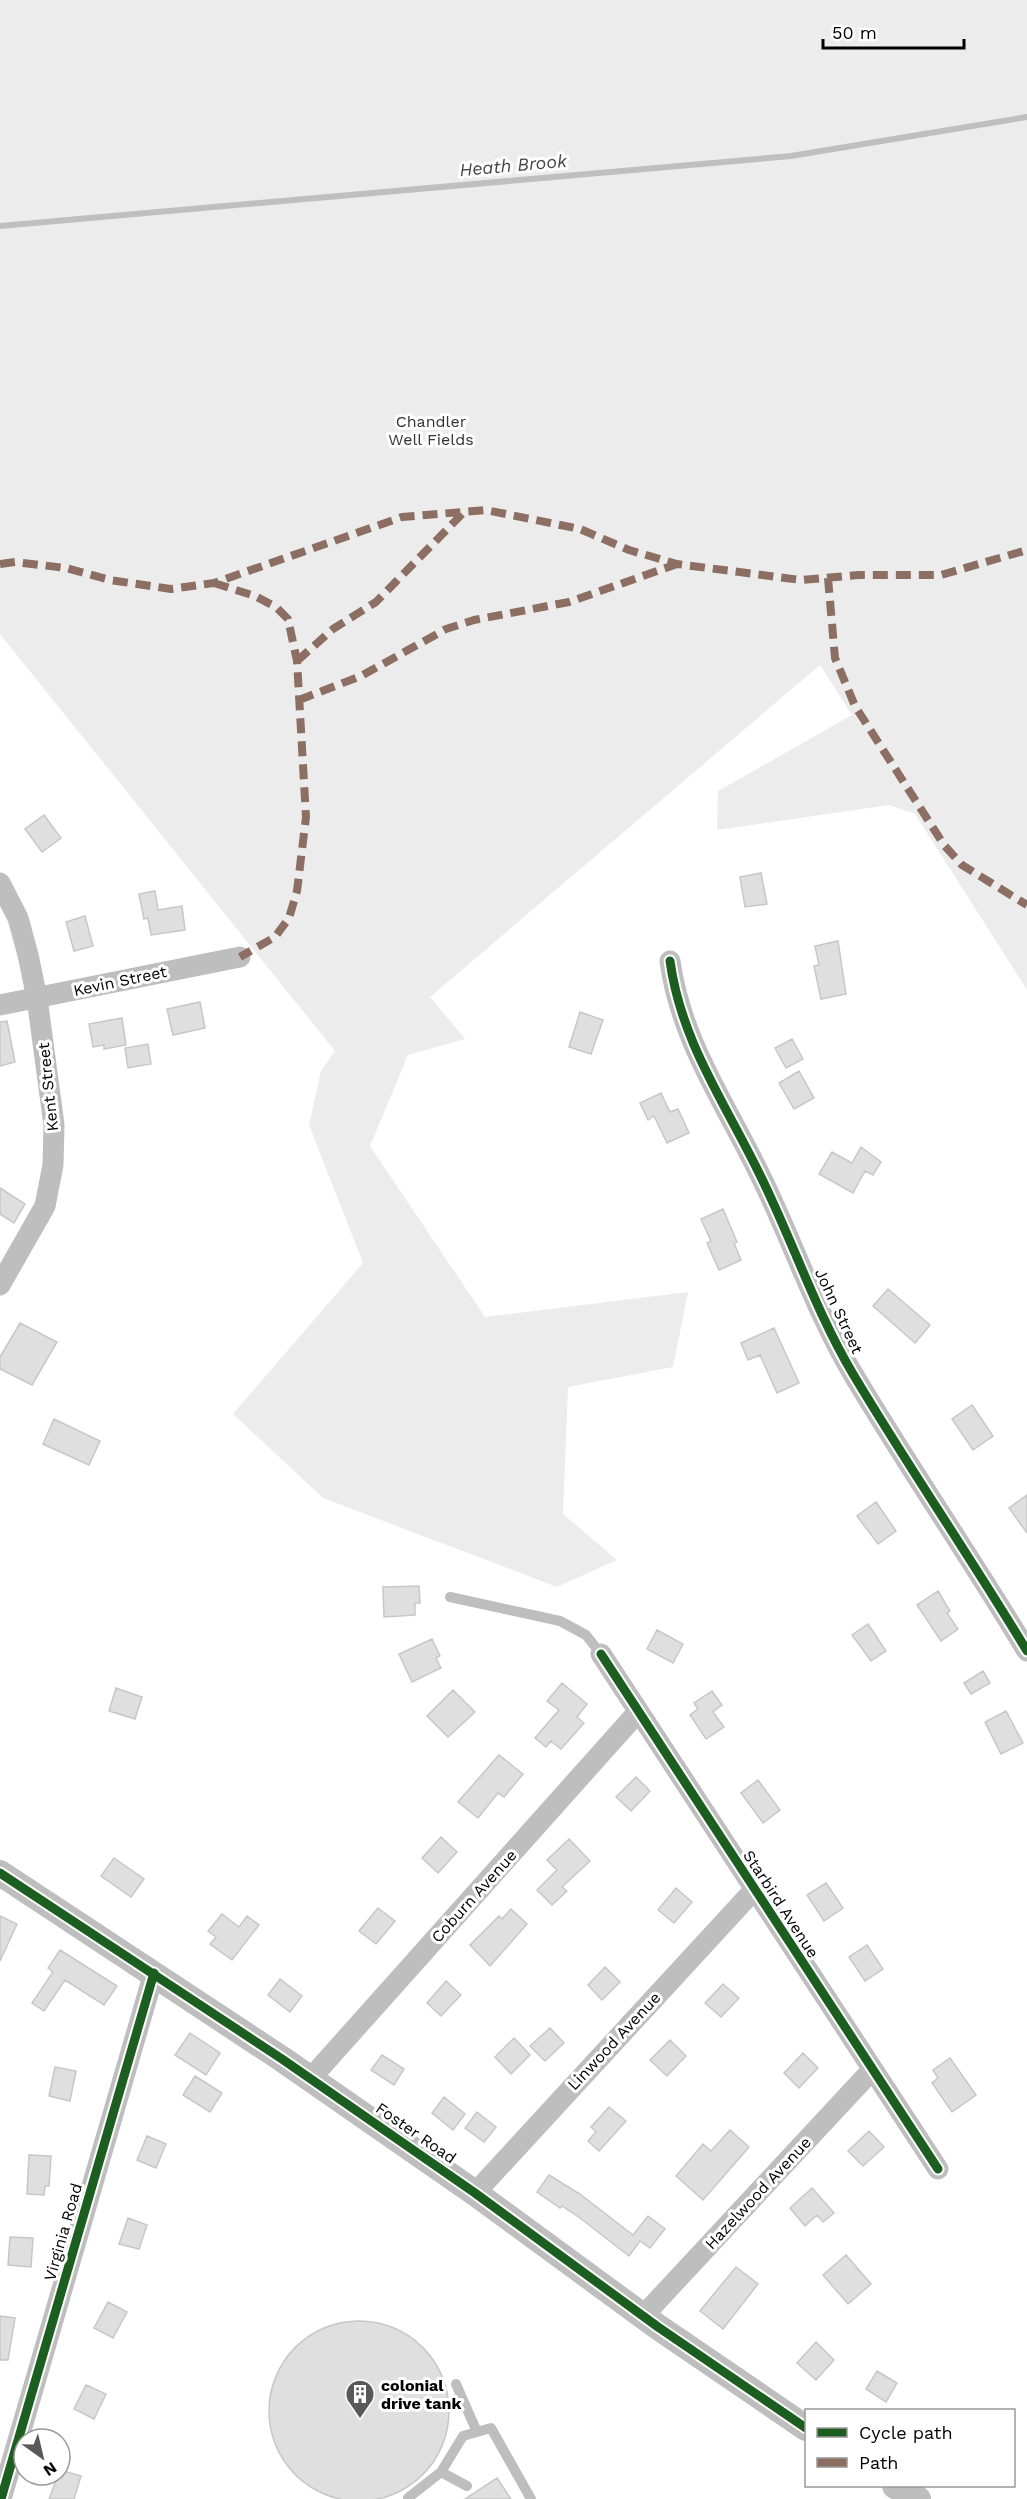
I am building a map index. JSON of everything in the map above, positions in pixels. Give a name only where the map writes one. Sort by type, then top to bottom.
[{"type":"street","name":"Kent Street","points":[[0,883],[18,918],[37,998],[54,1125],[53,1165],[45,1206],[0,1285]]},
{"type":"street","name":"Kevin Street","points":[[0,1005],[240,957]]},
{"type":"street","name":"John Street","points":[[670,960],[687,1033],[762,1178],[830,1330],[852,1373],[1027,1651]]},
{"type":"street","name":"Starbird Avenue","points":[[601,1654],[637,1713],[938,2169]]},
{"type":"street","name":"Coburn Avenue","points":[[311,2078],[637,1713]]},
{"type":"street","name":"Foster Road","points":[[0,1874],[311,2078],[475,2193],[643,2316],[805,2427]]},
{"type":"street","name":"Linwood Avenue","points":[[475,2193],[754,1890]]},
{"type":"street","name":"Virginia Road","points":[[1,2499],[154,1973]]},
{"type":"street","name":"Hazelwood Avenue","points":[[643,2316],[872,2070]]},
{"type":"street","points":[[897,2487],[918,2499]]},
{"type":"lane","points":[[450,1597],[560,1621],[586,1635],[601,1654]]},
{"type":"lane","points":[[456,2384],[477,2432]]},
{"type":"lane","points":[[408,2498],[441,2472],[463,2436],[490,2428],[531,2499]]},
{"type":"lane","points":[[441,2472],[467,2486]]},
{"type":"green space","name":"Chandler Well Fields","points":[[0,0],[1027,0],[1027,990],[915,814],[889,805],[717,830],[718,791],[852,715],[820,665],[430,997],[465,1039],[408,1055],[370,1146],[485,1317],[688,1292],[673,1367],[568,1387],[563,1514],[617,1560],[557,1587],[323,1498],[233,1414],[363,1263],[309,1125],[321,1071],[335,1051],[0,634]]},
{"type":"building","points":[[44,815],[61,838],[42,852],[25,829]]},
{"type":"building","points":[[761,873],[767,904],[745,907],[740,877]]},
{"type":"building","points":[[155,891],[158,910],[182,906],[185,930],[151,935],[148,918],[144,919],[139,894]]},
{"type":"building","points":[[85,916],[93,946],[74,951],[66,922]]},
{"type":"building","points":[[838,941],[846,994],[821,999],[814,966],[819,965],[815,946]]},
{"type":"building","points":[[200,1002],[205,1028],[173,1035],[167,1009]]},
{"type":"building","points":[[580,1012],[603,1020],[591,1054],[569,1047]]},
{"type":"building","points":[[122,1018],[126,1045],[104,1049],[104,1045],[93,1047],[89,1024]]},
{"type":"building","points":[[7,1021],[15,1062],[0,1066],[0,1022]]},
{"type":"building","points":[[792,1039],[803,1059],[786,1068],[775,1048]]},
{"type":"building","points":[[148,1044],[151,1064],[128,1068],[125,1048]]},
{"type":"building","points":[[799,1071],[814,1098],[794,1109],[779,1083]]},
{"type":"building","points":[[661,1093],[670,1112],[678,1109],[689,1133],[667,1143],[654,1116],[648,1120],[640,1103]]},
{"type":"building","points":[[861,1147],[881,1162],[873,1175],[865,1171],[853,1193],[819,1174],[832,1152],[852,1163]]},
{"type":"building","points":[[0,1188],[25,1204],[14,1223],[0,1214]]},
{"type":"building","points":[[723,1209],[737,1242],[734,1243],[741,1260],[719,1270],[707,1243],[711,1241],[701,1219]]},
{"type":"building","points":[[888,1289],[930,1325],[915,1343],[873,1306]]},
{"type":"building","points":[[20,1323],[57,1342],[32,1385],[0,1369],[0,1357]]},
{"type":"building","points":[[774,1328],[799,1383],[777,1393],[760,1355],[748,1360],[741,1343]]},
{"type":"building","points":[[972,1405],[993,1436],[973,1450],[952,1419]]},
{"type":"building","points":[[54,1419],[100,1441],[89,1465],[43,1444]]},
{"type":"building","points":[[1027,1495],[1027,1533],[1009,1508]]},
{"type":"building","points":[[876,1502],[896,1531],[878,1544],[857,1516]]},
{"type":"building","points":[[419,1586],[420,1603],[415,1603],[415,1615],[384,1617],[383,1587]]},
{"type":"building","points":[[938,1591],[950,1611],[947,1613],[958,1629],[941,1641],[917,1605]]},
{"type":"building","points":[[868,1624],[886,1651],[871,1661],[852,1635]]},
{"type":"building","points":[[657,1630],[683,1644],[673,1663],[647,1649]]},
{"type":"building","points":[[432,1639],[440,1656],[436,1658],[441,1668],[412,1682],[399,1654]]},
{"type":"building","points":[[983,1671],[990,1683],[971,1694],[964,1683]]},
{"type":"building","points":[[562,1683],[587,1704],[577,1717],[584,1723],[561,1749],[551,1741],[546,1747],[535,1738],[559,1710],[547,1701]]},
{"type":"building","points":[[116,1688],[142,1697],[135,1719],[109,1711]]},
{"type":"building","points":[[453,1690],[475,1712],[448,1737],[427,1716]]},
{"type":"building","points":[[712,1691],[722,1705],[713,1712],[724,1727],[706,1739],[690,1715],[698,1709],[694,1703]]},
{"type":"building","points":[[1006,1711],[1023,1743],[1001,1754],[985,1722]]},
{"type":"building","points":[[499,1755],[523,1774],[504,1797],[498,1793],[478,1818],[458,1802]]},
{"type":"building","points":[[636,1777],[650,1791],[631,1811],[616,1797]]},
{"type":"building","points":[[758,1780],[780,1810],[763,1823],[741,1793]]},
{"type":"building","points":[[441,1837],[457,1852],[438,1873],[422,1858]]},
{"type":"building","points":[[569,1839],[590,1861],[562,1887],[567,1891],[552,1905],[537,1890],[557,1870],[547,1860]]},
{"type":"building","points":[[114,1858],[144,1879],[131,1897],[101,1876]]},
{"type":"building","points":[[826,1883],[843,1908],[824,1921],[807,1895]]},
{"type":"building","points":[[676,1888],[692,1902],[674,1923],[658,1910]]},
{"type":"building","points":[[378,1908],[395,1921],[376,1944],[359,1931]]},
{"type":"building","points":[[511,1909],[527,1924],[490,1966],[470,1945],[499,1916],[502,1919]]},
{"type":"building","points":[[222,1914],[239,1927],[247,1916],[259,1925],[232,1960],[210,1944],[216,1937],[208,1931]]},
{"type":"building","points":[[0,1916],[17,1924],[0,1961]]},
{"type":"building","points":[[867,1945],[883,1969],[865,1981],[849,1957]]},
{"type":"building","points":[[60,1950],[117,1986],[104,2005],[65,1980],[44,2011],[32,2003],[53,1972],[48,1968]]},
{"type":"building","points":[[605,1967],[620,1982],[602,2000],[588,1985]]},
{"type":"building","points":[[280,1979],[302,1996],[290,2012],[268,1995]]},
{"type":"building","points":[[446,1981],[461,1995],[441,2016],[427,2003]]},
{"type":"building","points":[[723,1984],[739,1998],[721,2017],[705,2003]]},
{"type":"building","points":[[550,2028],[564,2043],[545,2061],[530,2046]]},
{"type":"building","points":[[190,2033],[220,2053],[206,2075],[175,2055]]},
{"type":"building","points":[[514,2038],[530,2055],[511,2074],[495,2057]]},
{"type":"building","points":[[670,2040],[686,2056],[667,2076],[650,2060]]},
{"type":"building","points":[[803,2053],[818,2068],[799,2088],[784,2073]]},
{"type":"building","points":[[382,2055],[404,2069],[394,2085],[371,2070]]},
{"type":"building","points":[[950,2058],[976,2095],[952,2112],[932,2083],[938,2078],[933,2070]]},
{"type":"building","points":[[55,2067],[76,2071],[70,2101],[49,2096]]},
{"type":"building","points":[[195,2076],[222,2093],[210,2112],[183,2095]]},
{"type":"building","points":[[444,2097],[465,2114],[453,2130],[432,2113]]},
{"type":"building","points":[[609,2107],[626,2121],[599,2151],[588,2141],[596,2132],[591,2127]]},
{"type":"building","points":[[477,2112],[496,2127],[484,2142],[465,2128]]},
{"type":"building","points":[[730,2130],[749,2147],[703,2200],[676,2176],[703,2144],[711,2151]]},
{"type":"building","points":[[869,2131],[884,2147],[863,2166],[848,2151]]},
{"type":"building","points":[[147,2136],[166,2144],[156,2168],[137,2160]]},
{"type":"building","points":[[29,2155],[51,2156],[49,2186],[45,2186],[44,2195],[27,2194]]},
{"type":"building","points":[[549,2175],[580,2194],[633,2235],[648,2216],[665,2229],[650,2248],[640,2241],[629,2256],[580,2218],[537,2192]]},
{"type":"building","points":[[812,2188],[834,2213],[823,2222],[817,2215],[805,2226],[790,2208]]},
{"type":"building","points":[[128,2218],[147,2225],[139,2249],[119,2244]]},
{"type":"building","points":[[10,2237],[33,2238],[31,2267],[8,2265]]},
{"type":"building","points":[[846,2255],[871,2284],[848,2304],[823,2275]]},
{"type":"building","points":[[736,2267],[758,2284],[723,2329],[700,2311]]},
{"type":"building","points":[[108,2302],[127,2312],[113,2338],[94,2328]]},
{"type":"building","points":[[0,2316],[15,2318],[8,2360],[0,2360]]},
{"type":"building","name":"colonial drive tank","points":[[359,2321],[377,2323],[409,2336],[423,2347],[434,2361],[447,2393],[449,2411],[447,2429],[434,2461],[423,2475],[409,2486],[377,2499],[341,2499],[309,2486],[295,2475],[284,2461],[271,2429],[269,2411],[271,2393],[284,2361],[295,2347],[309,2336],[341,2323]]},
{"type":"building","points":[[816,2342],[834,2360],[816,2380],[797,2363]]},
{"type":"building","points":[[877,2371],[897,2383],[886,2402],[866,2389]]},
{"type":"building","points":[[86,2385],[106,2394],[94,2419],[74,2409]]},
{"type":"building","points":[[72,2473],[81,2476],[74,2499],[49,2499],[54,2487],[72,2487]]},
{"type":"building","points":[[497,2478],[511,2499],[465,2499]]},
{"type":"waterway","name":"Heath Brook","points":[[0,226],[791,156],[1027,117]]},
{"type":"marked path","points":[[0,564],[15,562],[66,568],[110,580],[171,589],[214,583],[402,517],[486,510],[580,529],[629,550],[677,564],[801,580],[859,575],[941,575],[1027,550]]},
{"type":"marked path","points":[[297,661],[333,629],[376,602],[464,512]]},
{"type":"marked path","points":[[299,700],[361,676],[446,629],[474,620],[569,602],[677,564]]},
{"type":"marked path","points":[[828,578],[835,658],[855,706],[944,845],[962,865],[1027,905]]},
{"type":"marked path","points":[[214,583],[255,596],[276,607],[288,619],[297,661],[306,817],[297,891],[289,918],[275,937],[240,957]]},
{"type":"cycle path","points":[[670,961],[676,991],[694,1046],[761,1177],[816,1302],[840,1350],[874,1409],[1027,1651]]},
{"type":"cycle path","points":[[601,1654],[938,2169]]},
{"type":"cycle path","points":[[0,1873],[282,2059],[475,2193],[658,2327],[805,2427]]},
{"type":"cycle path","points":[[1,2499],[154,1973]]},
{"type":"place","name":"colonial drive tank","points":[[360,2420]]}]
